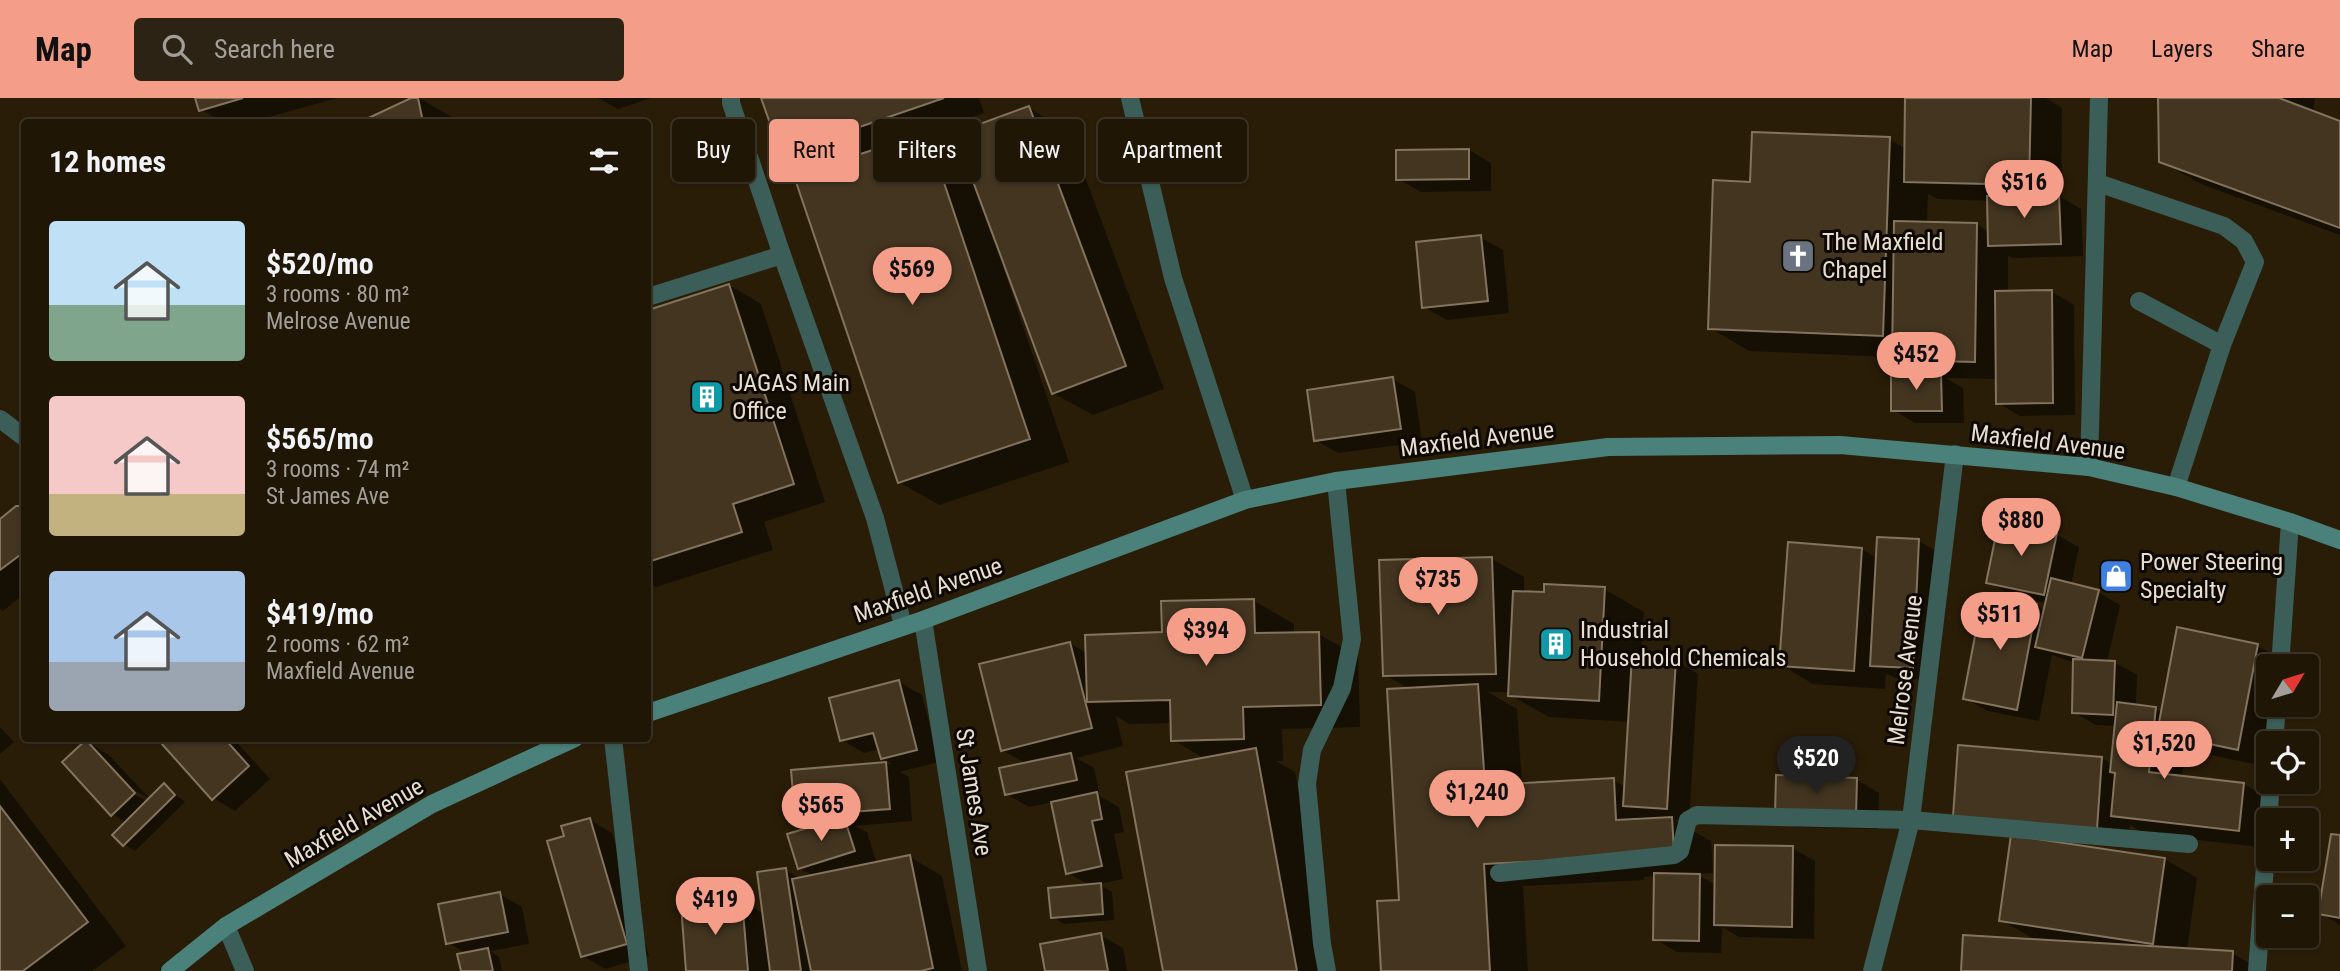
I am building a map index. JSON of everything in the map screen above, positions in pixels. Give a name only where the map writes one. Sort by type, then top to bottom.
[{"type":"main road","name":"Maxfield Avenue","points":[[651,712],[923,620],[1245,500],[1336,481],[1608,447],[1840,444],[2089,467],[2176,487],[2340,540]]},
{"type":"main road","name":"Maxfield Avenue","points":[[170,971],[226,926],[432,804],[566,742]]},
{"type":"street","points":[[731,98],[782,255],[875,518],[903,625]]},
{"type":"street","points":[[1130,98],[1172,278],[1245,500]]},
{"type":"street","points":[[2089,467],[2099,98]]},
{"type":"street","points":[[2098,183],[2224,226],[2244,241],[2255,262],[2222,345],[2176,487]]},
{"type":"street","points":[[651,296],[782,255]]},
{"type":"street","points":[[2139,302],[2222,345]]},
{"type":"street","points":[[0,419],[21,435]]},
{"type":"street","name":"Melrose Avenue","points":[[1872,971],[1911,820],[1955,454]]},
{"type":"street","points":[[1327,971],[1308,814],[1307,784],[1312,750],[1342,688],[1352,639],[1336,481]]},
{"type":"street","points":[[2281,654],[2290,522]]},
{"type":"street","name":"St James Ave","points":[[923,620],[978,971]]},
{"type":"street","points":[[613,742],[639,971]]},
{"type":"street","points":[[1499,873],[1674,855],[1680,851],[1688,820],[1697,815],[1911,820],[2189,844]]},
{"type":"street","points":[[2257,971],[2265,871]]},
{"type":"street","points":[[226,926],[245,971]]},
{"type":"building","points":[[195,98],[243,98],[199,111]]},
{"type":"building","points":[[411,98],[418,98],[422,119],[366,119]]},
{"type":"building","points":[[761,98],[944,98],[883,119],[873,119],[873,122],[859,127],[859,119],[769,120]]},
{"type":"building","points":[[1905,98],[2031,98],[2029,185],[1904,182]]},
{"type":"building","points":[[2158,98],[2279,98],[2340,121],[2340,228],[2159,162]]},
{"type":"building","points":[[1029,106],[1034,119],[995,119],[995,182],[1057,182],[1126,366],[1052,394],[973,182],[981,182],[981,124]]},
{"type":"building","name":"The Maxfield Chapel","points":[[1752,132],[1890,137],[1883,336],[1708,329],[1713,180],[1750,182]]},
{"type":"building","points":[[1469,149],[1469,179],[1396,180],[1396,150]]},
{"type":"building","points":[[873,150],[873,182],[944,182],[1030,439],[898,483],[796,182],[859,182],[859,154]]},
{"type":"building","points":[[2059,194],[2061,244],[1988,246],[1987,196]]},
{"type":"building","points":[[1894,221],[1977,223],[1975,362],[1892,360]]},
{"type":"building","points":[[1481,235],[1488,301],[1422,308],[1416,242]]},
{"type":"building","name":"JAGAS Main Office","points":[[729,284],[794,484],[733,504],[742,532],[651,561],[651,309]]},
{"type":"building","points":[[2052,290],[2053,403],[1996,404],[1995,291]]},
{"type":"building","points":[[1891,373],[1941,373],[1942,411],[1891,411]]},
{"type":"building","points":[[1393,377],[1401,429],[1314,441],[1307,390]]},
{"type":"building","points":[[16,506],[21,506],[21,554],[0,570],[0,519]]},
{"type":"building","points":[[1999,520],[2057,533],[2044,595],[1986,583]]},
{"type":"building","points":[[1877,537],[1919,539],[1913,668],[1870,666]]},
{"type":"building","points":[[1788,542],[1862,548],[1854,671],[1779,666]]},
{"type":"building","points":[[1492,557],[1496,674],[1383,676],[1379,560]]},
{"type":"building","points":[[2051,578],[2099,590],[2082,658],[2035,647]]},
{"type":"building","name":"Industrial Household Chemicals","points":[[1544,584],[1605,587],[1599,701],[1508,696],[1513,591],[1544,592]]},
{"type":"building","points":[[1983,594],[2037,604],[2017,710],[1963,699]]},
{"type":"building","points":[[1254,599],[1255,633],[1319,632],[1321,705],[1243,707],[1244,739],[1171,741],[1170,700],[1087,702],[1085,635],[1162,632],[1161,601]]},
{"type":"building","points":[[2177,627],[2258,644],[2238,750],[2157,733]]},
{"type":"building","points":[[1070,642],[1092,728],[1001,751],[979,664]]},
{"type":"building","points":[[1632,656],[1676,659],[1667,809],[1623,806]]},
{"type":"building","points":[[2073,659],[2115,661],[2113,715],[2072,713]]},
{"type":"building","points":[[899,680],[917,750],[881,759],[873,733],[840,741],[829,698]]},
{"type":"building","points":[[1478,684],[1485,785],[1614,778],[1616,820],[1672,817],[1674,851],[1605,858],[1484,864],[1490,971],[1381,971],[1377,901],[1399,900],[1387,689]]},
{"type":"building","points":[[2117,702],[2156,707],[2149,772],[2244,783],[2239,831],[2111,816],[2115,773],[2110,772]]},
{"type":"building","points":[[84,742],[88,742],[135,793],[111,816],[62,762]]},
{"type":"building","points":[[228,742],[249,766],[212,800],[161,743]]},
{"type":"building","points":[[1958,745],[2102,757],[2097,829],[1953,817]]},
{"type":"building","points":[[1256,748],[1297,971],[1163,971],[1126,772]]},
{"type":"building","points":[[1071,753],[1077,780],[1005,795],[999,768]]},
{"type":"building","points":[[886,762],[890,809],[795,816],[791,770]]},
{"type":"building","points":[[1776,775],[1857,778],[1856,817],[1775,815]]},
{"type":"building","points":[[164,783],[175,795],[123,846],[112,835]]},
{"type":"building","points":[[1097,792],[1102,819],[1092,821],[1102,866],[1066,874],[1051,802]]},
{"type":"building","points":[[0,806],[88,922],[23,971],[0,971]]},
{"type":"building","points":[[844,817],[855,851],[798,869],[787,834]]},
{"type":"building","points":[[590,818],[627,944],[581,957],[547,841],[564,836],[561,826]]},
{"type":"building","points":[[2331,834],[2340,835],[2340,918],[2319,914]]},
{"type":"building","points":[[2011,835],[2165,858],[2153,944],[1999,921]]},
{"type":"building","points":[[1715,845],[1793,846],[1792,927],[1714,925]]},
{"type":"building","points":[[910,855],[933,968],[921,971],[811,971],[792,879]]},
{"type":"building","points":[[786,868],[801,971],[770,971],[757,872]]},
{"type":"building","points":[[1654,873],[1700,874],[1699,941],[1653,940]]},
{"type":"building","points":[[1101,883],[1103,914],[1051,918],[1048,888]]},
{"type":"building","points":[[500,892],[508,932],[446,944],[438,904]]},
{"type":"building","points":[[742,899],[748,971],[686,971],[681,905]]},
{"type":"building","points":[[1101,933],[1108,971],[1045,971],[1040,944]]},
{"type":"building","points":[[1963,935],[2233,951],[2232,971],[1961,971]]},
{"type":"building","points":[[488,948],[493,971],[461,971],[457,954]]},
{"type":"place","name":"The Maxfield Chapel","points":[[1798,256]]},
{"type":"place","name":"JAGAS Main Office","points":[[707,397]]},
{"type":"place","name":"Power Steering Specialty","points":[[2116,576]]},
{"type":"place","name":"Industrial Household Chemicals","points":[[1556,644]]}]
